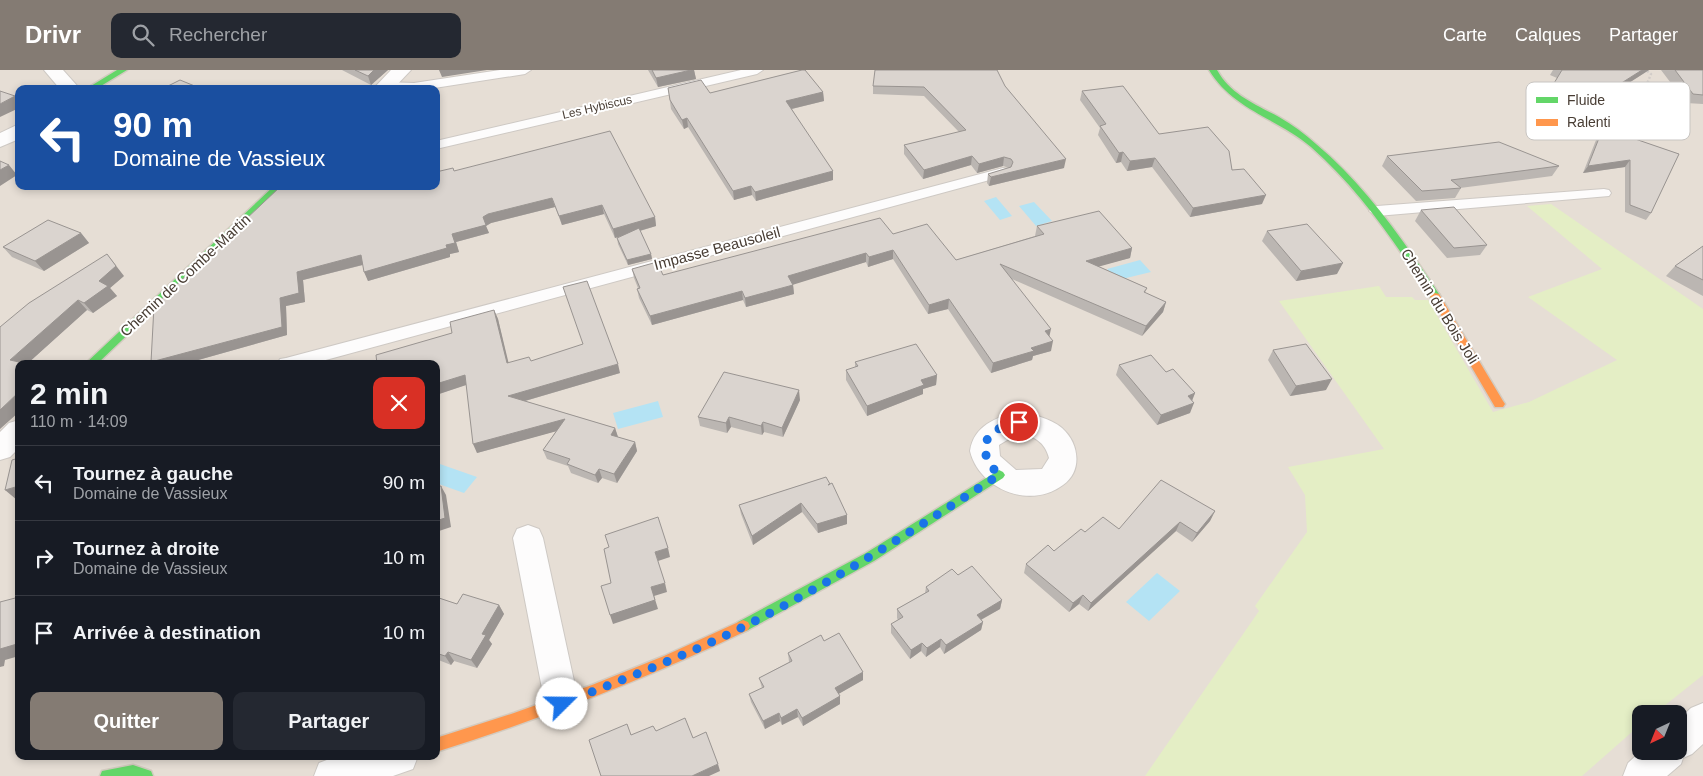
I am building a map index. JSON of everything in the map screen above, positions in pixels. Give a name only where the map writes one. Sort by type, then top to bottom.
[{"type":"street","points":[[53,70],[67,85]]},
{"type":"street","points":[[97,85],[123,70]]},
{"type":"street","points":[[386,85],[402,70]]},
{"type":"street","name":"Chemin du Bois Joli","points":[[1213,70],[1220,85],[1230,93],[1284,123],[1312,144],[1377,211],[1428,282],[1499,404]]},
{"type":"street","points":[[0,141],[15,132]]},
{"type":"street","name":"Chemin de Combe-Martin","points":[[94,360],[275,190]]},
{"type":"street","points":[[440,745],[562,704],[671,660],[745,626],[857,564],[999,475]]},
{"type":"street","points":[[528,538],[562,704]]},
{"type":"street","points":[[1688,734],[1703,720]]},
{"type":"street","points":[[332,776],[386,760]]},
{"type":"street","points":[[1641,776],[1658,760]]},
{"type":"street","points":[[107,776],[133,772],[146,776]]},
{"type":"lane","points":[[427,85],[525,70]]},
{"type":"lane","name":"Les Hybiscus","points":[[440,144],[757,70]]},
{"type":"lane","name":"Impasse Beausoleil","points":[[301,360],[1003,172]]},
{"type":"lane","points":[[1377,211],[1604,193]]},
{"type":"path","points":[[1646,70],[1651,74],[1648,82]]},
{"type":"path","points":[[1604,193],[1625,140]]},
{"type":"shaded area","points":[[0,70],[1703,70],[1703,776],[0,776]]},
{"type":"green space","points":[[1551,204],[1703,309],[1703,675],[1665,705],[1632,705],[1632,732],[1582,776],[1145,776],[1259,611],[1255,606],[1307,532],[1305,495],[1288,467],[1384,449],[1279,301],[1379,286],[1386,297],[1412,297],[1415,300],[1428,300],[1493,412],[1529,402],[1617,360],[1528,297],[1602,269],[1527,206]]},
{"type":"water","points":[[996,197],[1012,216],[1000,220],[984,201]]},
{"type":"water","points":[[1034,202],[1052,221],[1036,226],[1019,206]]},
{"type":"water","points":[[1140,260],[1151,272],[1118,280],[1107,269]]},
{"type":"water","points":[[658,401],[663,417],[618,429],[613,413]]},
{"type":"water","points":[[440,464],[477,477],[464,493],[440,484]]},
{"type":"water","points":[[1157,573],[1180,591],[1149,621],[1126,602]]},
{"type":"building","points":[[355,70],[374,70],[368,76]]},
{"type":"building","points":[[652,70],[691,70],[656,78]]},
{"type":"building","points":[[805,70],[823,92],[786,101],[833,171],[755,192],[751,186],[733,191],[687,118],[682,120],[670,100],[668,88],[701,80],[710,93]]},
{"type":"building","points":[[875,70],[997,70],[1005,86],[1066,159],[991,177],[988,174],[1011,167],[1013,162],[1011,159],[1004,157],[979,164],[972,156],[924,170],[904,145],[966,130],[924,87],[873,86]]},
{"type":"building","points":[[1562,70],[1642,70],[1623,82],[1555,82]]},
{"type":"building","points":[[1675,70],[1703,70],[1703,95],[1693,94],[1690,90],[1690,82],[1684,82]]},
{"type":"building","points":[[180,80],[192,85],[170,85]]},
{"type":"building","points":[[1123,86],[1159,134],[1208,127],[1229,151],[1232,170],[1244,169],[1266,195],[1193,208],[1155,158],[1130,161],[1123,152],[1119,153],[1100,126],[1106,124],[1082,91]]},
{"type":"building","points":[[0,91],[15,96],[0,104]]},
{"type":"building","points":[[610,131],[655,217],[613,229],[602,205],[559,216],[552,198],[488,214],[483,217],[486,225],[452,234],[455,243],[446,245],[447,248],[364,272],[361,255],[297,272],[299,293],[280,298],[282,327],[158,360],[151,360],[154,306],[277,190],[440,190],[440,171],[453,168],[454,171]]},
{"type":"building","points":[[1598,140],[1638,140],[1679,154],[1651,213],[1630,205],[1630,160],[1588,166]]},
{"type":"building","points":[[1499,142],[1559,166],[1451,180],[1461,188],[1422,191],[1387,156]]},
{"type":"building","points":[[0,161],[9,165],[0,170]]},
{"type":"building","points":[[1454,207],[1487,245],[1454,248],[1421,210]]},
{"type":"building","points":[[1099,211],[1132,248],[1086,261],[1147,288],[1144,292],[1166,302],[1146,326],[1000,264],[1051,329],[1045,331],[1053,341],[1031,348],[1034,351],[993,363],[949,299],[929,305],[893,250],[869,257],[866,253],[788,276],[793,285],[745,298],[742,291],[650,316],[637,289],[640,288],[632,269],[657,262],[663,275],[880,218],[893,234],[927,224],[956,260],[1044,234],[1037,226]]},
{"type":"building","points":[[48,220],[81,233],[35,261],[3,247]]},
{"type":"building","points":[[1307,224],[1343,263],[1301,271],[1267,231]]},
{"type":"building","points":[[639,228],[651,254],[627,260],[617,238]]},
{"type":"building","points":[[1703,246],[1703,280],[1675,266]]},
{"type":"building","points":[[107,254],[116,266],[99,281],[108,286],[84,303],[78,300],[10,360],[15,361],[15,396],[0,410],[0,327],[29,303]]},
{"type":"building","points":[[587,281],[618,364],[508,396],[615,428],[611,435],[635,442],[614,474],[599,469],[595,475],[567,464],[570,459],[543,450],[565,419],[473,444],[465,375],[440,383],[440,360],[377,360],[376,355],[452,333],[450,322],[494,310],[507,363],[529,357],[531,361],[583,344],[563,287]]},
{"type":"building","points":[[916,344],[937,375],[921,380],[924,385],[867,406],[846,370],[858,366],[855,362]]},
{"type":"building","points":[[1306,344],[1332,379],[1296,386],[1273,350]]},
{"type":"building","points":[[1151,355],[1166,372],[1173,369],[1195,393],[1188,396],[1194,403],[1161,415],[1119,365]]},
{"type":"building","points":[[724,372],[799,390],[782,428],[763,422],[761,426],[729,417],[726,423],[698,417]]},
{"type":"building","points":[[15,459],[15,487],[5,490],[12,460]]},
{"type":"building","points":[[826,477],[830,484],[832,483],[847,515],[817,524],[801,503],[752,536],[739,505]]},
{"type":"building","points":[[1161,480],[1215,511],[1197,533],[1180,522],[1091,603],[1083,595],[1073,603],[1026,564],[1048,545],[1054,551],[1081,529],[1085,532],[1103,517],[1119,529]]},
{"type":"building","points":[[440,486],[445,518],[440,520]]},
{"type":"building","points":[[658,517],[668,548],[655,552],[665,583],[651,587],[655,600],[610,615],[601,586],[611,583],[604,549],[609,547],[605,535]]},
{"type":"building","points":[[972,566],[1002,600],[977,615],[983,622],[946,645],[941,639],[927,648],[922,643],[911,650],[891,624],[903,617],[897,609],[929,591],[926,587],[952,569],[958,575]]},
{"type":"building","points":[[463,594],[499,605],[482,634],[486,635],[471,660],[448,652],[445,656],[440,654],[440,598],[457,604]]},
{"type":"building","points":[[15,598],[15,645],[0,649],[0,602]]},
{"type":"building","points":[[839,633],[863,672],[835,688],[840,696],[802,718],[797,709],[781,718],[779,713],[763,721],[749,694],[764,687],[759,678],[792,661],[788,653],[821,635],[824,641]]},
{"type":"building","points":[[685,718],[693,738],[706,732],[718,764],[692,776],[601,776],[589,740],[627,724],[631,735],[653,726],[656,731]]},
{"type":"traffic: fast","points":[[97,85],[123,70]]},
{"type":"traffic: fast","points":[[1213,70],[1226,89],[1295,130],[1337,168],[1382,221],[1410,258],[1435,296]]},
{"type":"traffic: fast","points":[[94,360],[275,190]]},
{"type":"traffic: fast","points":[[743,626],[870,557],[999,475]]},
{"type":"traffic: fast","points":[[107,776],[133,772],[146,776]]},
{"type":"traffic: slow","points":[[1435,296],[1499,404]]},
{"type":"traffic: slow","points":[[440,744],[592,692],[668,661],[743,626]]},
{"type":"route","points":[[562,704],[671,660],[737,630],[857,564],[917,528],[999,475],[990,466],[984,453],[986,440],[993,431],[1005,425],[1019,422]]}]
